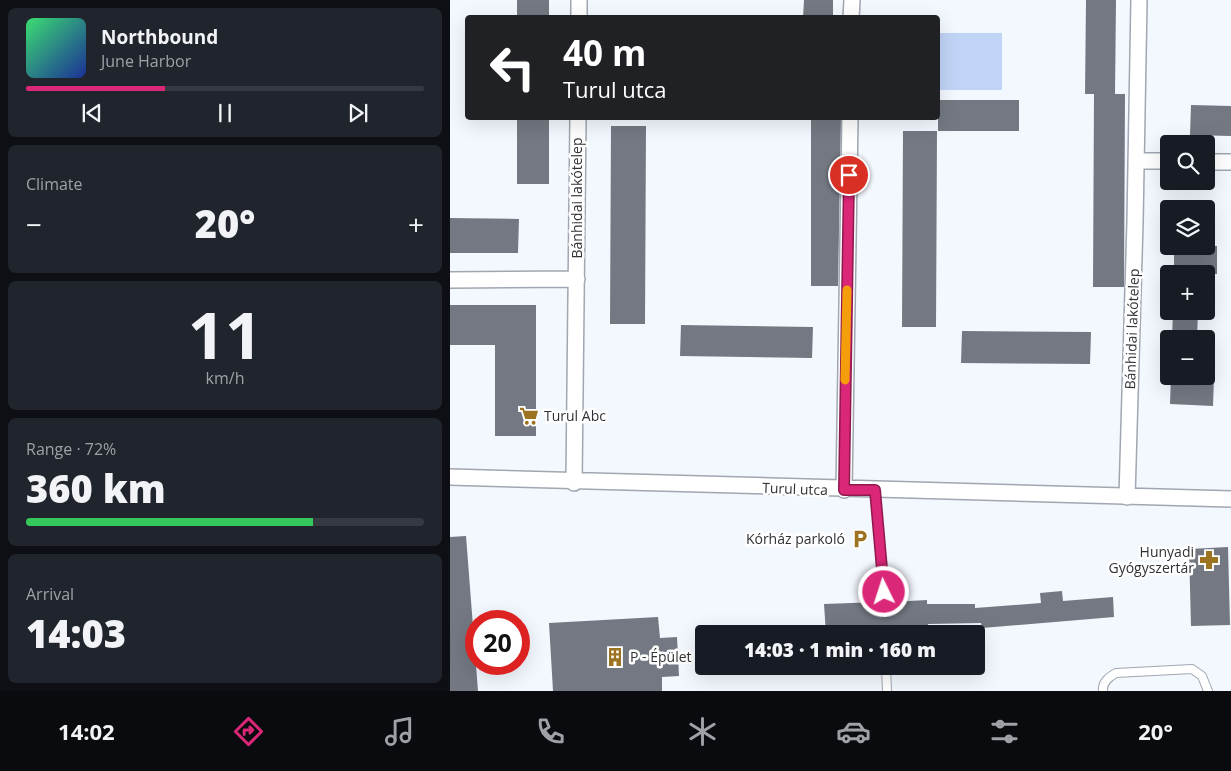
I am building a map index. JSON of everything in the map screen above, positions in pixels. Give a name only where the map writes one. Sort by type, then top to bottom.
[{"type":"street","points":[[579,0],[579,15]]},
{"type":"street","points":[[851,15],[852,0]]},
{"type":"street","name":"Bánhidai lakótelep","points":[[1127,497],[1139,0]]},
{"type":"street","name":"Bánhidai lakótelep","points":[[574,483],[578,120]]},
{"type":"street","points":[[844,490],[850,120]]},
{"type":"street","points":[[1136,161],[1160,161]]},
{"type":"street","points":[[1215,162],[1231,162]]},
{"type":"street","name":"Bánhidai lakótelep","points":[[450,280],[576,278]]},
{"type":"street","name":"Turul utca","points":[[450,478],[574,483],[1231,499]]},
{"type":"lane","points":[[875,490],[886,602]]},
{"type":"lane","points":[[1103,691],[1102,686],[1116,672],[1192,669],[1202,676],[1208,691]]},
{"type":"lane","points":[[886,675],[887,691]]},
{"type":"shaded area","points":[[940,33],[1002,33],[1002,90],[940,90]]},
{"type":"building","points":[[517,0],[549,0],[549,15],[517,15]]},
{"type":"building","points":[[804,0],[833,0],[833,15],[803,15]]},
{"type":"building","points":[[1086,0],[1116,0],[1115,94],[1125,94],[1124,287],[1093,287],[1094,94],[1085,94]]},
{"type":"building","points":[[940,100],[1019,100],[1019,131],[938,131]]},
{"type":"building","points":[[1191,105],[1231,106],[1231,136],[1190,135]]},
{"type":"building","points":[[517,120],[549,120],[549,184],[517,184]]},
{"type":"building","points":[[811,120],[841,120],[838,286],[811,286]]},
{"type":"building","points":[[611,126],[646,126],[645,324],[610,324]]},
{"type":"building","points":[[903,131],[937,131],[936,327],[902,327]]},
{"type":"building","points":[[450,218],[519,219],[518,253],[450,253]]},
{"type":"building","points":[[1215,246],[1217,246],[1217,274],[1215,274],[1215,265],[1174,265],[1174,255],[1215,255]]},
{"type":"building","points":[[450,305],[536,305],[536,436],[495,436],[495,345],[450,345]]},
{"type":"building","points":[[1173,320],[1198,320],[1197,330],[1172,330]]},
{"type":"building","points":[[681,325],[813,327],[812,358],[680,356]]},
{"type":"building","points":[[962,331],[1091,332],[1090,364],[961,363]]},
{"type":"building","points":[[1171,385],[1214,385],[1213,406],[1170,404]]},
{"type":"building","points":[[466,536],[472,610],[465,610],[465,675],[477,675],[478,691],[450,691],[450,537]]},
{"type":"building","points":[[1228,547],[1230,625],[1191,626],[1189,549]]},
{"type":"building","points":[[1062,591],[1063,601],[1113,597],[1114,617],[985,628],[985,625],[981,625],[981,623],[825,625],[824,604],[879,602],[885,608],[891,602],[927,600],[927,604],[975,604],[975,608],[1041,603],[1040,593]]},
{"type":"building","name":"P - Épület","points":[[658,617],[660,638],[677,637],[679,676],[662,677],[662,691],[553,691],[549,623]]},
{"type":"slow traffic","points":[[845,380],[847,290]]},
{"type":"place","name":"Turul Abc","points":[[529,416]]},
{"type":"place","name":"Kórház parkoló","points":[[860,539]]},
{"type":"place","name":"Hunyadi Gyógyszertár","points":[[1209,560]]},
{"type":"place","name":"P - Épület","points":[[615,657]]},
{"type":"route","points":[[849,175],[844,490],[875,490],[884,592]]}]
